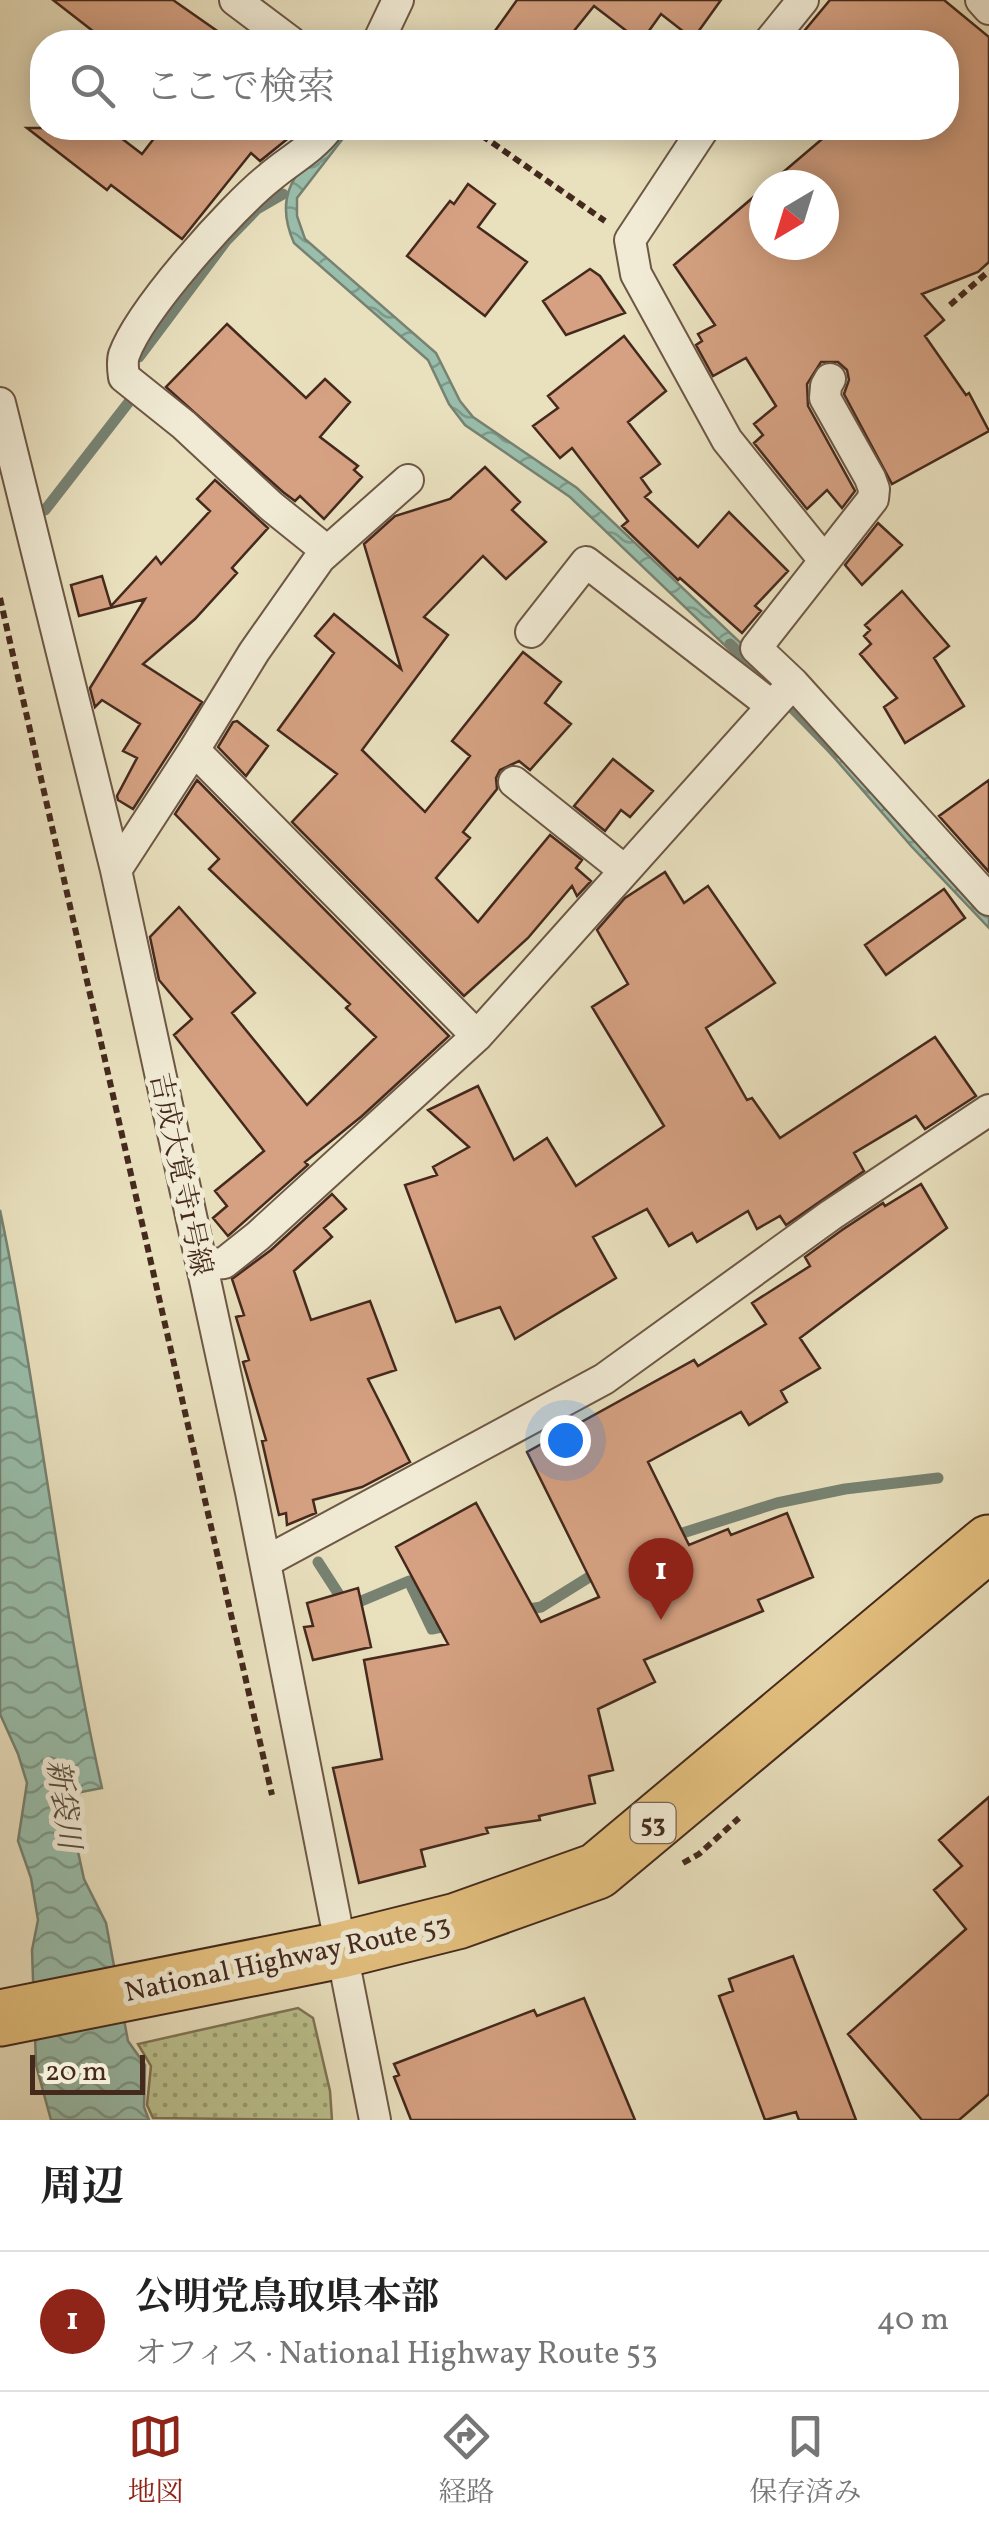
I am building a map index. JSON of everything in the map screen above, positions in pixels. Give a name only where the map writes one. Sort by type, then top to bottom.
[{"type":"highway","name":"National Highway Route 53","points":[[0,2018],[341,1950],[457,1921],[597,1870],[989,1543]]},
{"type":"street","points":[[235,0],[275,30]]},
{"type":"street","points":[[384,30],[398,0]]},
{"type":"street","points":[[779,30],[803,0]]},
{"type":"street","points":[[980,0],[989,9]]},
{"type":"street","points":[[316,140],[296,160],[270,176],[192,258],[147,316],[123,358],[124,377],[136,391],[184,426],[270,506],[327,551]]},
{"type":"street","points":[[696,140],[630,240],[636,274],[726,440],[824,560]]},
{"type":"street","points":[[830,379],[825,398],[874,489],[867,509],[756,648],[989,900]]},
{"type":"street","name":"吉成大覚寺1号線","points":[[0,404],[116,870],[265,1562],[375,2120]]},
{"type":"street","points":[[116,870],[254,652],[327,551],[408,480]]},
{"type":"street","points":[[531,632],[586,562],[772,706]]},
{"type":"street","points":[[202,1265],[224,1263],[258,1236],[476,1036],[793,684]]},
{"type":"street","points":[[194,750],[476,1036]]},
{"type":"street","points":[[514,782],[624,870]]},
{"type":"street","points":[[265,1562],[604,1380],[831,1215],[989,1110]]},
{"type":"path","points":[[489,140],[630,240]]},
{"type":"path","points":[[950,304],[989,272]]},
{"type":"path","points":[[0,598],[272,1796]]},
{"type":"shaded area","points":[[298,2008],[313,2018],[330,2091],[332,2120],[153,2118],[147,2105],[151,2066],[138,2044]]},
{"type":"water","points":[[325,140],[342,140],[297,198],[297,216],[305,239],[436,353],[460,401],[473,417],[577,488],[745,647],[737,657],[570,497],[465,425],[449,404],[428,360],[294,243],[286,208],[288,193]]},
{"type":"water","points":[[833,740],[989,912],[989,928],[825,747]]},
{"type":"water","name":"新袋川","points":[[0,1210],[102,1788],[76,1793],[77,1847],[84,1879],[106,1923],[128,2041],[145,2065],[144,2107],[149,2120],[51,2120],[36,2065],[32,1950],[38,1920],[31,1878],[18,1841],[27,1783],[0,1714]]},
{"type":"building","points":[[53,0],[173,0],[216,30],[92,30]]},
{"type":"building","points":[[517,0],[721,0],[699,30],[681,30],[661,14],[650,30],[625,30],[594,6],[575,30],[496,30]]},
{"type":"building","points":[[830,0],[944,0],[989,37],[989,262],[978,272],[922,294],[944,320],[925,336],[966,395],[969,393],[989,431],[892,484],[844,394],[849,380],[847,370],[838,362],[821,362],[807,384],[808,406],[855,491],[842,508],[827,490],[807,509],[754,443],[763,435],[754,424],[776,406],[746,358],[713,376],[696,345],[702,341],[698,334],[715,325],[674,265],[749,201],[749,260],[839,260],[839,170],[786,170],[821,140],[959,140],[959,30],[805,30]]},
{"type":"building","points":[[42,140],[124,140],[142,154],[153,140],[286,140],[260,161],[251,153],[182,239],[111,185],[107,190]]},
{"type":"building","points":[[468,184],[495,204],[478,227],[527,262],[485,316],[407,256]]},
{"type":"building","points":[[590,269],[600,276],[625,313],[566,335],[543,301]]},
{"type":"building","points":[[227,324],[306,398],[325,379],[350,402],[320,437],[358,466],[354,470],[362,477],[324,519],[300,496],[295,501],[283,492],[166,387]]},
{"type":"building","points":[[624,336],[666,391],[628,422],[660,464],[641,478],[651,492],[645,497],[698,547],[729,512],[788,571],[755,606],[761,611],[742,633],[678,580],[622,526],[628,521],[572,448],[560,458],[533,426],[558,408],[548,396]]},
{"type":"building","points":[[485,467],[520,502],[512,510],[546,542],[506,579],[483,556],[424,617],[448,635],[362,750],[425,812],[470,756],[452,741],[523,652],[561,682],[545,703],[571,724],[530,770],[519,761],[500,770],[497,789],[463,832],[470,838],[436,878],[478,922],[550,835],[582,860],[576,868],[591,881],[577,896],[572,886],[528,938],[464,996],[292,822],[337,774],[278,730],[334,653],[315,636],[334,614],[401,669],[364,544],[395,516],[450,499]]},
{"type":"building","points":[[215,480],[268,528],[232,568],[237,573],[195,619],[143,664],[202,702],[133,809],[117,796],[137,758],[123,751],[140,724],[102,700],[95,707],[90,688],[145,599],[79,616],[71,585],[102,576],[111,606],[156,557],[161,564],[210,511],[197,499]]},
{"type":"building","points":[[878,523],[902,545],[862,585],[845,565]]},
{"type":"building","points":[[902,591],[949,646],[934,658],[964,706],[905,743],[884,707],[897,698],[860,654],[871,644],[864,636],[870,630],[865,625]]},
{"type":"building","points":[[237,721],[268,746],[246,776],[218,747]]},
{"type":"building","points":[[613,759],[653,791],[630,817],[621,810],[605,831],[574,806]]},
{"type":"building","points":[[197,780],[449,1036],[305,1162],[308,1165],[228,1236],[213,1218],[227,1206],[215,1191],[264,1151],[174,1035],[192,1019],[159,980],[150,937],[179,907],[255,993],[232,1013],[307,1105],[376,1037],[346,1008],[350,1004],[209,869],[219,859],[175,814]]},
{"type":"building","points":[[989,780],[989,872],[939,816]]},
{"type":"building","points":[[665,872],[684,903],[708,886],[775,983],[706,1028],[747,1100],[752,1098],[780,1138],[935,1037],[976,1096],[925,1129],[916,1116],[854,1153],[864,1171],[786,1225],[780,1216],[757,1229],[748,1211],[697,1242],[692,1233],[669,1246],[647,1209],[593,1237],[616,1278],[515,1339],[500,1307],[456,1322],[405,1185],[437,1175],[433,1167],[469,1147],[428,1110],[478,1086],[514,1160],[547,1138],[576,1186],[664,1126],[592,1007],[628,984],[597,930],[625,898]]},
{"type":"building","points":[[944,889],[965,918],[886,975],[865,945]]},
{"type":"building","points":[[921,1184],[947,1228],[800,1338],[820,1368],[781,1391],[787,1402],[749,1425],[741,1412],[648,1462],[689,1545],[728,1529],[731,1535],[787,1513],[813,1577],[758,1600],[763,1611],[644,1660],[655,1682],[598,1709],[613,1770],[589,1776],[595,1803],[539,1816],[540,1820],[486,1828],[488,1833],[421,1850],[425,1866],[359,1883],[333,1768],[382,1759],[364,1660],[448,1644],[396,1547],[476,1503],[541,1622],[599,1597],[527,1452],[694,1360],[698,1366],[766,1324],[752,1303],[810,1266],[805,1257],[842,1230]]},
{"type":"building","points":[[332,1194],[346,1209],[324,1228],[332,1237],[294,1271],[311,1320],[370,1301],[396,1370],[368,1379],[410,1462],[362,1487],[313,1500],[316,1513],[287,1525],[286,1513],[279,1515],[262,1441],[266,1440],[243,1362],[249,1360],[236,1317],[244,1315],[232,1279],[271,1250]]},
{"type":"building","points":[[358,1588],[371,1647],[313,1660],[304,1627],[313,1626],[307,1603]]},
{"type":"building","points":[[989,1797],[989,2094],[959,2120],[922,2120],[848,2034],[966,1929],[934,1890],[962,1866],[939,1840]]},
{"type":"building","points":[[793,1956],[856,2120],[799,2120],[796,2112],[765,2120],[719,1996],[733,1991],[729,1979]]},
{"type":"building","points":[[584,1998],[635,2120],[411,2120],[394,2077],[399,2075],[394,2064],[534,2010],[537,2016]]},
{"type":"waterway","points":[[139,357],[226,241],[257,209],[283,194]]},
{"type":"waterway","points":[[45,510],[132,398]]},
{"type":"waterway","points":[[730,644],[836,753]]},
{"type":"waterway","points":[[670,1537],[777,1503],[845,1489],[938,1478]]},
{"type":"waterway","points":[[318,1562],[347,1607],[409,1581],[432,1629],[451,1625]]},
{"type":"waterway","points":[[518,1611],[541,1607],[599,1571]]},
{"type":"place","name":"公明党鳥取県本部","points":[[661,1620]]}]
